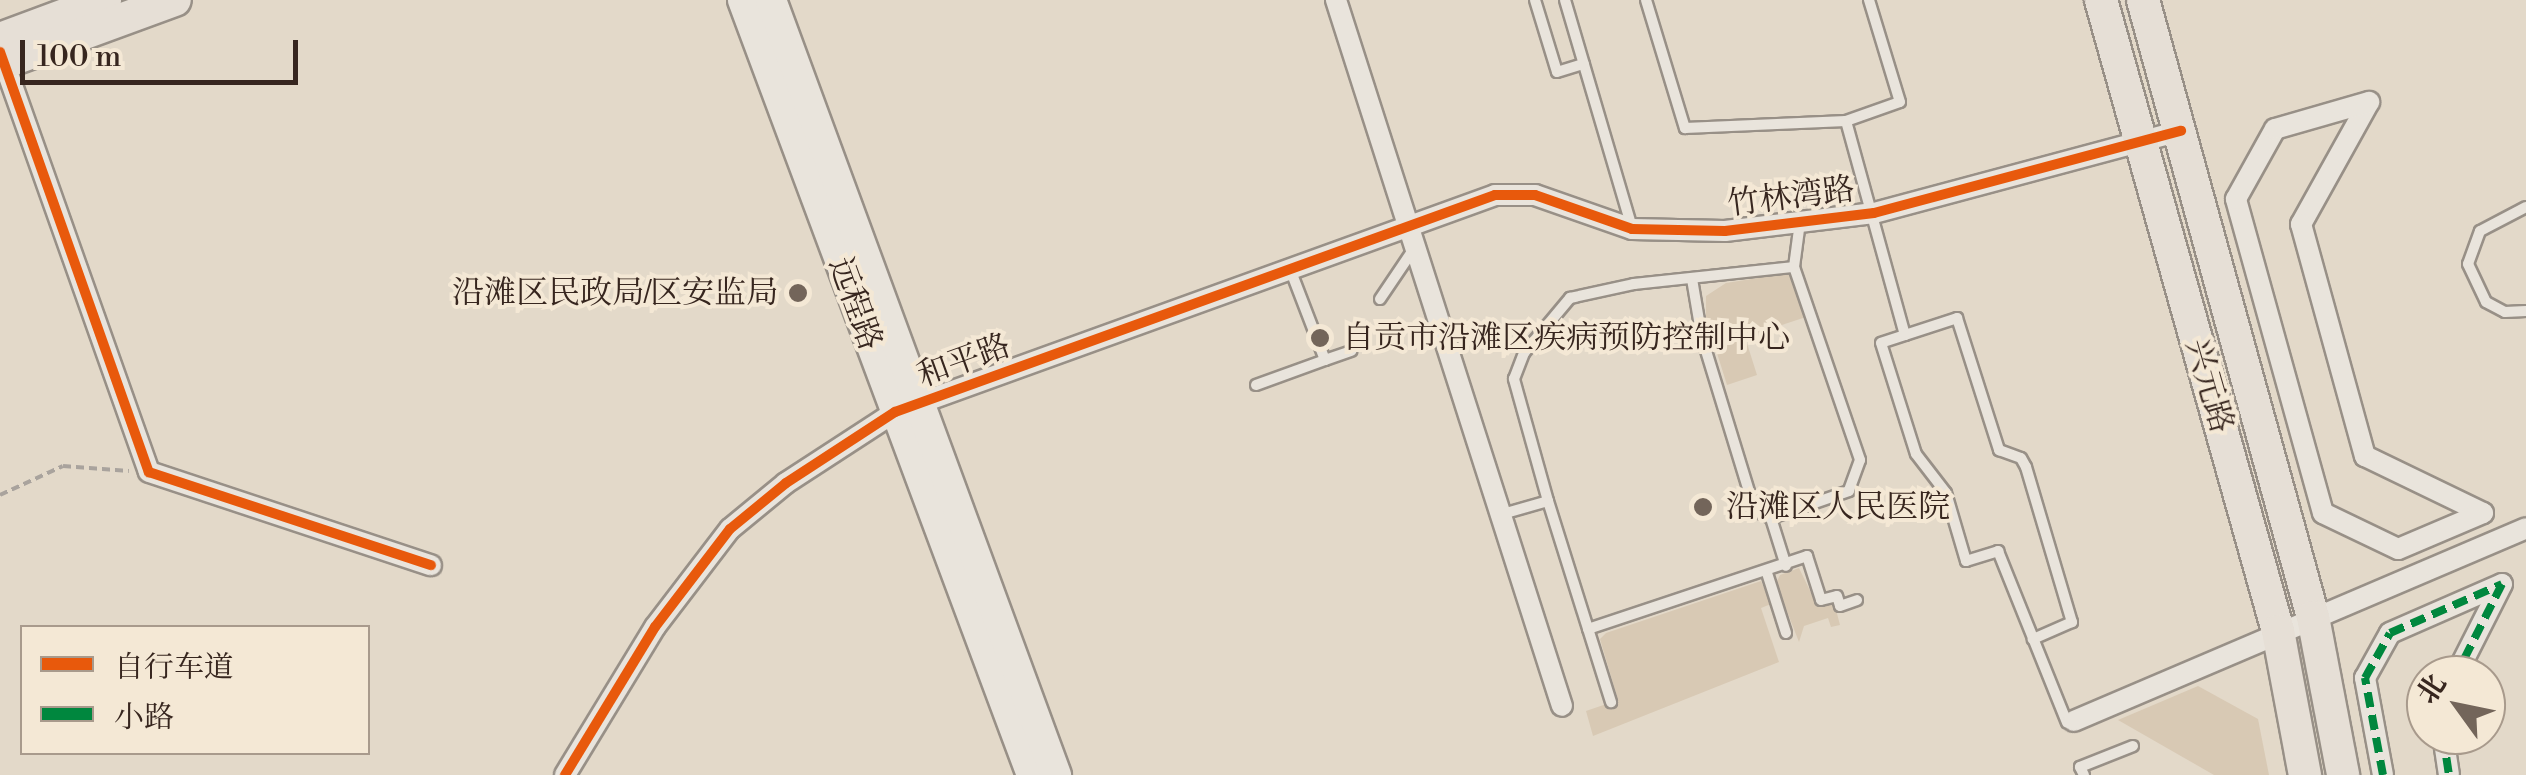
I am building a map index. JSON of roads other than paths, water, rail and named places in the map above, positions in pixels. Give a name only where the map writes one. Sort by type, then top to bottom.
[{"type":"main road","points":[[1,54],[105,0]]},
{"type":"main road","points":[[1,54],[175,0]]},
{"type":"main road","name":"远程路","points":[[743,0],[1056,775]]},
{"type":"main road","name":"远程路","points":[[771,0],[905,409],[1032,775]]},
{"type":"main road","name":"兴元路","points":[[2101,0],[2278,630],[2305,775]]},
{"type":"main road","name":"兴元路","points":[[2143,0],[2314,617],[2342,775]]},
{"type":"street","points":[[1336,0],[1562,706]]},
{"type":"street","points":[[1,54],[149,472],[430,565]]},
{"type":"street","points":[[2369,102],[2300,224],[2364,456],[2483,513],[2398,550],[2322,514],[2236,198],[2276,129],[2369,102]]},
{"type":"street","name":"竹林湾路","points":[[1406,224],[1494,196],[1535,195],[1632,228],[1725,231],[1874,213],[2181,131]]},
{"type":"street","name":"和平路","points":[[564,775],[666,612],[730,528],[786,482],[905,409],[1406,224]]},
{"type":"street","points":[[2070,722],[2278,630],[2526,528]]},
{"type":"street","points":[[2383,775],[2364,678],[2390,633],[2502,584],[2466,655]]},
{"type":"lane","points":[[1535,0],[1558,72],[1584,64]]},
{"type":"lane","points":[[1565,0],[1632,228]]},
{"type":"lane","points":[[1646,0],[1684,128],[1846,120],[1900,102],[1870,0]]},
{"type":"lane","points":[[1846,120],[1906,335]]},
{"type":"lane","points":[[2526,206],[2480,231],[2468,264],[2486,302],[2505,312],[2526,310]]},
{"type":"lane","points":[[1692,279],[1702,338],[1756,511],[1771,518],[1840,496],[1859,474],[1860,460],[1794,267],[1800,222]]},
{"type":"lane","points":[[1380,299],[1414,250]]},
{"type":"lane","points":[[1612,702],[1515,388],[1524,353],[1577,294],[1794,267]]},
{"type":"lane","points":[[1290,268],[1325,360]]},
{"type":"lane","points":[[2032,639],[2072,622],[2026,467],[1999,450],[1958,318],[1882,343],[1916,454],[1946,492],[1966,561],[1998,551],[2032,639],[2070,722]]},
{"type":"lane","points":[[1256,385],[1351,352]]},
{"type":"lane","points":[[1499,515],[1548,501]]},
{"type":"lane","points":[[1771,518],[1786,566]]},
{"type":"lane","points":[[1588,629],[1767,573],[1807,556],[1821,600],[1837,596],[1840,606],[1857,600]]},
{"type":"lane","points":[[1767,573],[1786,632]]},
{"type":"lane","points":[[2084,775],[2080,766],[2132,746]]},
{"type":"place","name":"沿滩区民政局/区安监局","points":[[798,293]]},
{"type":"place","name":"自贡市沿滩区疾病预防控制中心","points":[[1320,338]]},
{"type":"place","name":"沿滩区人民医院","points":[[1703,507]]}]
